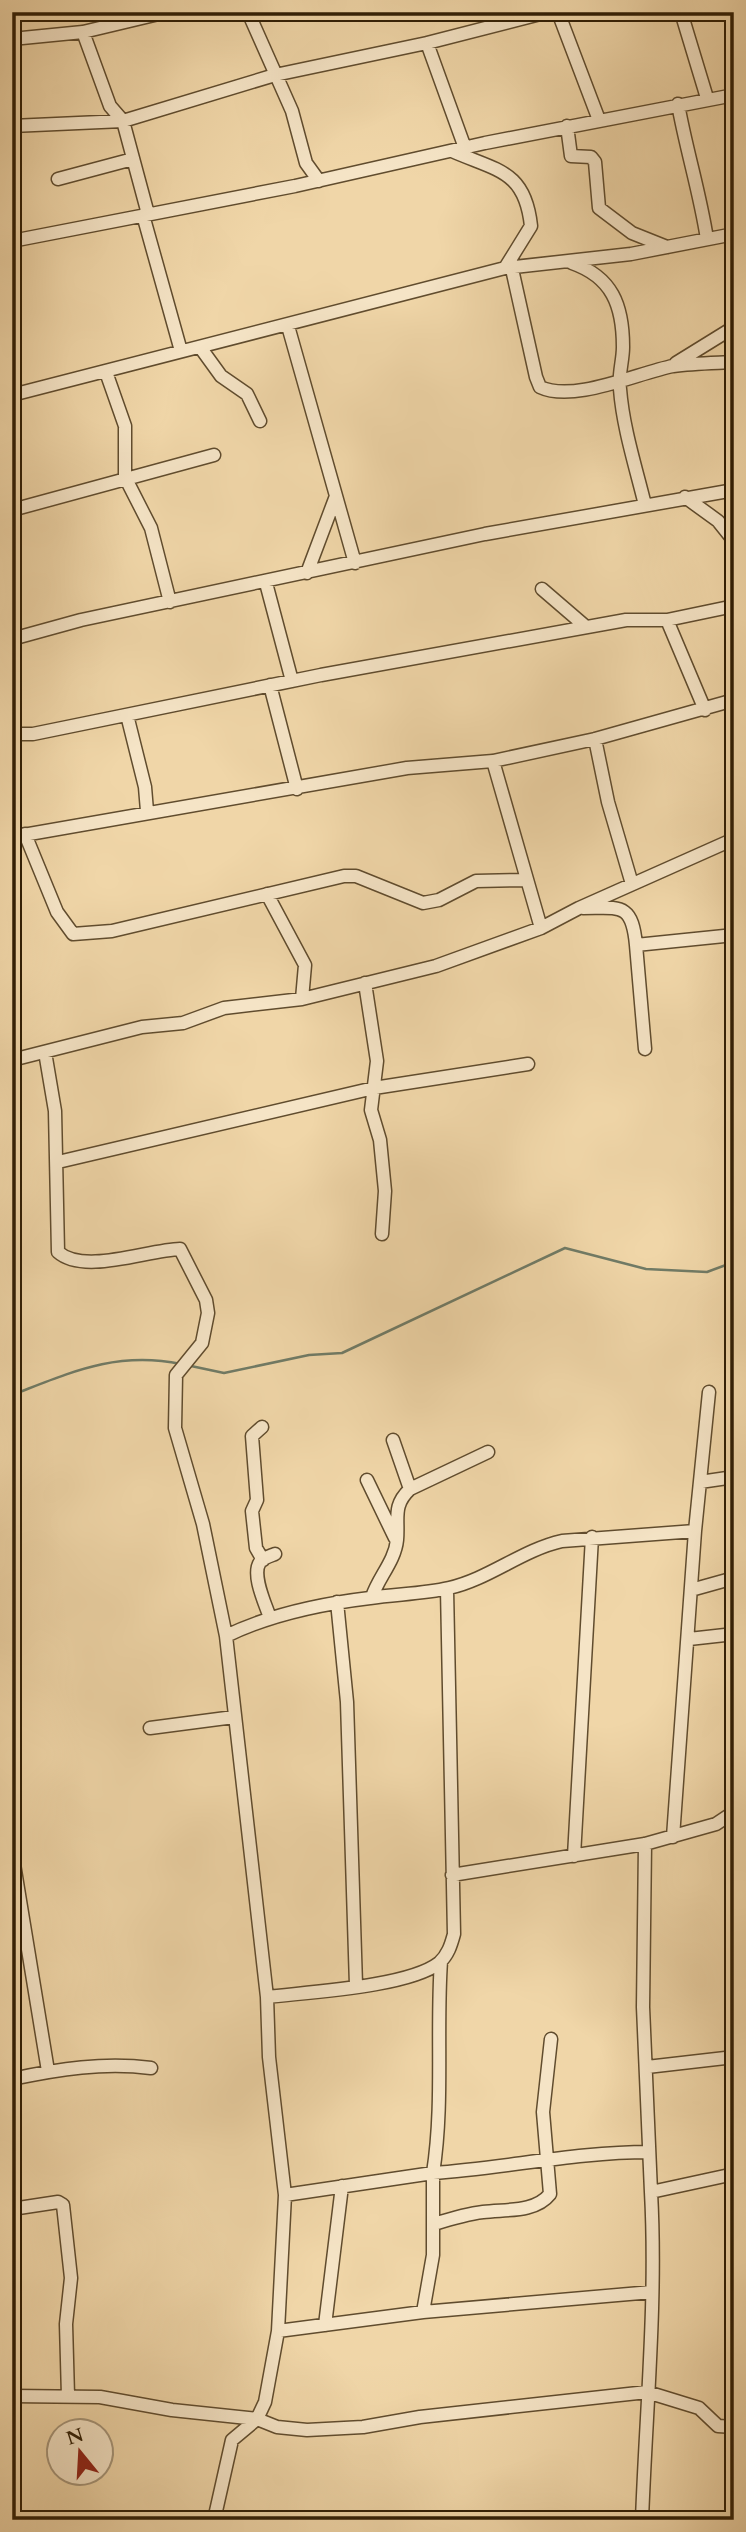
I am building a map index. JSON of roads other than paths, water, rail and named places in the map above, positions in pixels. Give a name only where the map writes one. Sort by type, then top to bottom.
[{"type":"street","points":[[12,38],[83,32],[117,19],[167,12]]},
{"type":"street","points":[[248,12],[292,111],[306,163],[319,181]]},
{"type":"street","points":[[12,126],[123,121],[275,75],[427,43],[548,12]]},
{"type":"street","points":[[558,12],[599,120]]},
{"type":"street","points":[[681,12],[706,98]]},
{"type":"street","points":[[83,32],[110,106],[123,121],[181,351]]},
{"type":"street","points":[[427,43],[458,149],[509,174],[521,190],[531,226],[508,269],[540,387],[570,392],[670,367],[734,362]]},
{"type":"street","points":[[12,241],[319,181],[567,126],[706,98],[734,95]]},
{"type":"street","points":[[678,104],[687,154],[700,195],[706,239]]},
{"type":"street","points":[[567,126],[571,156],[591,158],[595,162],[599,208],[632,233],[667,247]]},
{"type":"street","points":[[58,179],[133,159]]},
{"type":"street","points":[[12,395],[508,269],[614,256],[734,234]]},
{"type":"street","points":[[608,283],[614,256]]},
{"type":"street","points":[[571,262],[599,274],[608,283],[618,313],[623,346],[620,380],[645,505]]},
{"type":"street","points":[[670,367],[731,329],[734,322]]},
{"type":"street","points":[[288,326],[355,563]]},
{"type":"street","points":[[200,347],[220,376],[247,394],[260,421]]},
{"type":"street","points":[[106,372],[125,426],[125,477],[151,528],[170,602]]},
{"type":"street","points":[[12,510],[125,477],[214,455]]},
{"type":"street","points":[[12,639],[81,620],[266,583],[496,532],[734,490]]},
{"type":"street","points":[[307,573],[336,496]]},
{"type":"street","points":[[685,497],[718,521],[734,541]]},
{"type":"street","points":[[266,583],[292,681]]},
{"type":"street","points":[[542,589],[585,626]]},
{"type":"street","points":[[12,734],[33,734],[270,685],[585,626],[626,620],[667,620],[734,606]]},
{"type":"street","points":[[667,620],[705,710]]},
{"type":"street","points":[[270,685],[298,789]]},
{"type":"street","points":[[525,880],[476,881],[439,900],[423,902],[356,876],[112,931],[74,934],[57,912],[19,835],[147,811],[298,789],[407,768],[493,761],[595,739],[734,700]]},
{"type":"street","points":[[127,715],[145,787],[147,811]]},
{"type":"street","points":[[595,739],[608,802],[632,884]]},
{"type":"street","points":[[493,761],[525,880],[541,928]]},
{"type":"street","points":[[12,1060],[142,1027],[183,1023],[224,1008],[302,999],[436,966],[541,928],[579,908],[734,839]]},
{"type":"street","points":[[267,894],[305,965],[302,999]]},
{"type":"street","points":[[579,908],[619,907],[627,911],[634,922],[645,1049]]},
{"type":"street","points":[[636,945],[734,935]]},
{"type":"street","points":[[365,983],[377,1061],[371,1110],[380,1140],[385,1191],[382,1234]]},
{"type":"street","points":[[45,1052],[55,1111],[58,1252],[68,1261],[87,1263],[180,1249],[206,1300],[208,1313],[202,1343],[176,1375],[175,1429],[203,1524],[226,1636],[267,1997],[269,2057],[285,2195],[278,2331],[271,2381],[257,2418],[232,2440],[214,2520]]},
{"type":"street","points":[[58,1162],[374,1088],[528,1064]]},
{"type":"street","points":[[673,1837],[695,1531],[709,1392]]},
{"type":"street","points":[[262,1427],[252,1436],[257,1500],[252,1511],[256,1548],[269,1557],[258,1567],[258,1578],[270,1618]]},
{"type":"street","points":[[393,1440],[410,1489]]},
{"type":"street","points":[[372,1597],[377,1580],[394,1553],[397,1541],[395,1510],[400,1498],[410,1489],[488,1452]]},
{"type":"street","points":[[700,1482],[734,1477]]},
{"type":"street","points":[[367,1480],[397,1541]]},
{"type":"street","points":[[226,1636],[270,1618],[337,1602],[447,1589],[470,1582],[546,1545],[592,1537],[695,1531]]},
{"type":"street","points":[[574,1856],[592,1537]]},
{"type":"street","points":[[691,1590],[734,1578]]},
{"type":"street","points":[[267,1997],[402,1979],[426,1971],[441,1961],[450,1949],[454,1934],[447,1589]]},
{"type":"street","points":[[337,1602],[350,1756],[356,1985]]},
{"type":"street","points":[[689,1639],[734,1634]]},
{"type":"street","points":[[150,1728],[234,1717]]},
{"type":"street","points":[[452,1875],[645,1844],[716,1824],[734,1812]]},
{"type":"street","points":[[642,2520],[647,2392],[652,2343],[649,2152],[643,2007],[645,1844]]},
{"type":"street","points":[[12,1852],[48,2071]]},
{"type":"street","points":[[423,2312],[431,2279],[434,2224],[433,2172],[440,2104],[438,2002],[441,1961]]},
{"type":"street","points":[[434,2224],[481,2212],[530,2207],[544,2201],[551,2184],[543,2112],[551,2039]]},
{"type":"street","points":[[646,2067],[734,2057]]},
{"type":"street","points":[[12,2078],[48,2071],[122,2064],[152,2068]]},
{"type":"street","points":[[285,2195],[433,2172],[549,2161],[574,2154],[649,2152]]},
{"type":"street","points":[[650,2192],[734,2174]]},
{"type":"street","points":[[325,2325],[342,2186]]},
{"type":"street","points":[[12,2209],[58,2202],[62,2206],[71,2278],[66,2324],[68,2396]]},
{"type":"street","points":[[278,2331],[423,2312],[652,2292]]},
{"type":"street","points":[[12,2396],[100,2397],[172,2410],[257,2418],[277,2427],[307,2430],[363,2427],[420,2417],[647,2392],[699,2408],[718,2426],[734,2427]]},
{"type":"waterway","points":[[191,1366],[224,1373],[309,1355],[342,1353],[565,1248],[646,1269],[707,1272],[734,1262]]},
{"type":"waterway","points":[[12,1395],[75,1372],[115,1362],[136,1360],[181,1364]]}]
